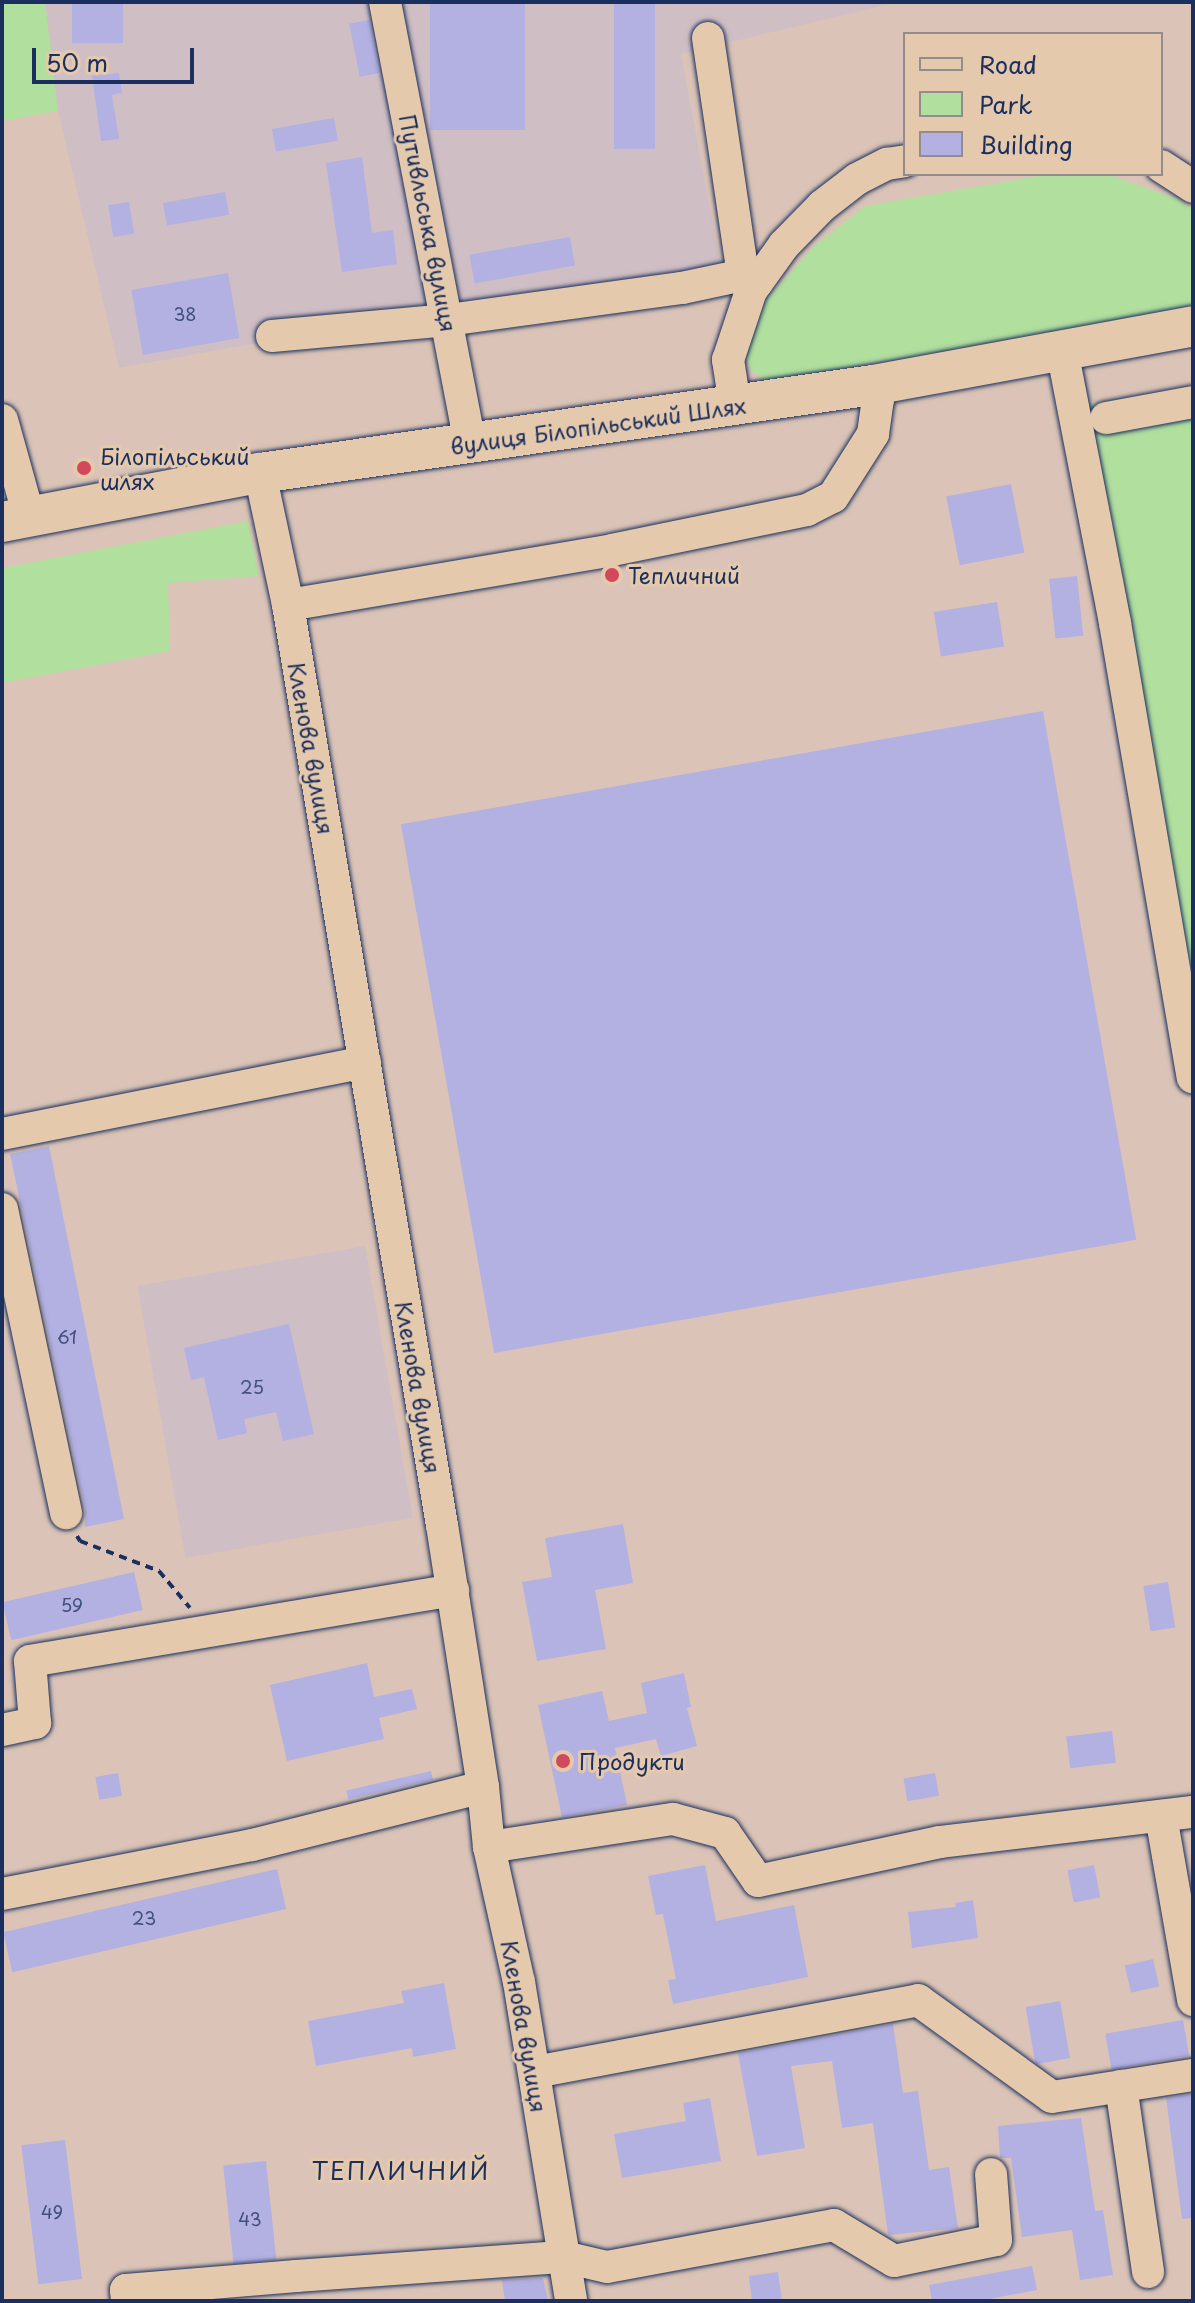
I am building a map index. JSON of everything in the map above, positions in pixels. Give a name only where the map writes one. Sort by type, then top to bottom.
[{"type":"main road","name":"вулиця Білопільський Шлях","points":[[16,519],[260,473],[873,385],[1193,326]]},
{"type":"street","name":"Путивльська вулиця","points":[[385,2],[470,445]]},
{"type":"street","points":[[708,38],[750,279],[728,360],[735,405]]},
{"type":"street","points":[[272,336],[448,320],[750,279],[822,206],[857,179],[887,164],[903,161]]},
{"type":"street","points":[[1163,167],[1193,187]]},
{"type":"street","points":[[1062,350],[1183,953],[1193,1077]]},
{"type":"street","points":[[288,605],[612,550],[807,510],[833,497],[873,434],[878,400],[873,385]]},
{"type":"street","points":[[1106,418],[1193,402]]},
{"type":"street","points":[[2,420],[16,519]]},
{"type":"street","name":"Кленова вулиця","points":[[260,473],[288,605],[453,1590],[489,1847],[535,2072],[571,2301]]},
{"type":"street","points":[[2,1134],[365,1062]]},
{"type":"street","points":[[2,1209],[66,1513]]},
{"type":"street","points":[[2,1730],[35,1723],[30,1661],[453,1590]]},
{"type":"street","points":[[2,1894],[252,1845],[483,1787]]},
{"type":"street","points":[[489,1847],[673,1819],[725,1833],[758,1881],[940,1842],[1193,1812]]},
{"type":"street","points":[[1161,1816],[1193,2000]]},
{"type":"street","points":[[535,2072],[918,2000],[1052,2097],[1193,2075]]},
{"type":"street","points":[[1121,2086],[1148,2272]]},
{"type":"street","points":[[127,2301],[126,2290],[564,2257],[607,2267],[834,2225],[894,2261],[996,2240],[991,2174]]},
{"type":"path","points":[[66,1513],[80,1541],[159,1571],[210,1631]]},
{"type":"shaded area","points":[[45,2],[898,2],[681,54],[721,267],[474,304],[119,368],[58,111]]},
{"type":"shaded area","points":[[365,1246],[413,1518],[185,1558],[138,1286]]},
{"type":"green space","points":[[2,2],[45,2],[58,111],[2,121]]},
{"type":"green space","points":[[1038,176],[1113,176],[1178,199],[1193,210],[1193,308],[771,381],[763,379],[750,369],[746,354],[765,301],[814,246],[865,206]]},
{"type":"green space","points":[[1193,386],[1193,986],[1090,404]]},
{"type":"green space","points":[[248,521],[259,576],[168,583],[170,651],[2,683],[2,568]]},
{"type":"building","points":[[72,2],[123,2],[123,43],[72,43]]},
{"type":"building","points":[[430,2],[525,2],[525,130],[430,130]]},
{"type":"building","points":[[614,2],[655,2],[655,149],[614,149]]},
{"type":"building","points":[[369,20],[379,73],[360,77],[349,24]]},
{"type":"building","points":[[119,73],[122,93],[112,95],[119,139],[101,141],[92,76]]},
{"type":"building","points":[[334,118],[338,141],[276,152],[272,129]]},
{"type":"building","points":[[362,157],[372,233],[393,230],[397,264],[342,272],[326,163]]},
{"type":"building","points":[[225,192],[229,215],[167,226],[163,203]]},
{"type":"building","points":[[129,202],[134,234],[113,237],[108,205]]},
{"type":"building","points":[[570,237],[575,266],[475,283],[470,255]]},
{"type":"building","points":[[228,273],[239,338],[143,355],[131,290]]},
{"type":"building","points":[[1011,484],[1024,553],[960,565],[946,497]]},
{"type":"building","points":[[1077,576],[1083,636],[1055,639],[1049,579]]},
{"type":"building","points":[[997,602],[1004,646],[941,656],[934,612]]},
{"type":"building","points":[[1043,711],[1136,1240],[494,1353],[401,824]]},
{"type":"building","points":[[49,1146],[124,1519],[85,1527],[85,1509],[10,1154]]},
{"type":"building","points":[[289,1324],[314,1434],[283,1441],[276,1412],[244,1419],[247,1433],[218,1440],[204,1377],[191,1380],[184,1348]]},
{"type":"building","points":[[623,1524],[633,1583],[595,1590],[606,1649],[537,1661],[522,1582],[552,1577],[545,1538]]},
{"type":"building","points":[[134,1572],[143,1610],[11,1640],[2,1602]]},
{"type":"building","points":[[1168,1582],[1175,1627],[1151,1631],[1143,1586]]},
{"type":"building","points":[[367,1663],[374,1697],[412,1689],[417,1709],[379,1718],[384,1739],[287,1761],[270,1685]]},
{"type":"building","points":[[684,1673],[691,1707],[687,1708],[697,1746],[661,1756],[656,1739],[615,1748],[627,1805],[562,1817],[538,1705],[602,1691],[609,1721],[647,1713],[641,1683]]},
{"type":"building","points":[[1112,1731],[1116,1763],[1070,1768],[1066,1737]]},
{"type":"building","points":[[431,1771],[433,1780],[348,1799],[346,1791]]},
{"type":"building","points":[[118,1773],[122,1796],[99,1800],[95,1777]]},
{"type":"building","points":[[935,1773],[939,1796],[907,1801],[903,1779]]},
{"type":"building","points":[[705,1865],[716,1921],[794,1905],[808,1977],[673,2004],[668,1980],[676,1979],[663,1914],[656,1915],[648,1876]]},
{"type":"building","points":[[1094,1865],[1100,1897],[1074,1903],[1067,1870]]},
{"type":"building","points":[[277,1869],[286,1909],[12,1972],[3,1932]]},
{"type":"building","points":[[973,1900],[978,1938],[912,1948],[908,1912],[956,1907],[955,1903]]},
{"type":"building","points":[[1153,1959],[1159,1986],[1131,1993],[1125,1966]]},
{"type":"building","points":[[444,1983],[456,2049],[413,2057],[412,2048],[316,2066],[308,2021],[404,2003],[401,1991]]},
{"type":"building","points":[[1060,2001],[1070,2058],[1036,2064],[1026,2007]]},
{"type":"building","points":[[1183,2020],[1189,2055],[1111,2069],[1105,2034]]},
{"type":"building","points":[[893,2024],[903,2093],[918,2091],[929,2170],[949,2167],[958,2228],[888,2235],[873,2123],[842,2128],[832,2061],[791,2066],[805,2148],[757,2156],[738,2053]]},
{"type":"building","points":[[1193,2094],[1193,2218],[1182,2219],[1166,2098]]},
{"type":"building","points":[[710,2098],[721,2161],[622,2178],[614,2134],[686,2121],[683,2103]]},
{"type":"building","points":[[1081,2118],[1095,2211],[1103,2210],[1113,2275],[1080,2280],[1072,2230],[1022,2237],[1011,2158],[1000,2158],[998,2126]]},
{"type":"building","points":[[65,2140],[82,2279],[38,2284],[21,2145]]},
{"type":"building","points":[[266,2161],[276,2259],[234,2264],[223,2165]]},
{"type":"building","points":[[1032,2266],[1037,2290],[979,2301],[932,2301],[929,2285]]},
{"type":"building","points":[[778,2272],[782,2301],[752,2301],[749,2276]]},
{"type":"building","points":[[543,2278],[548,2301],[505,2301],[502,2280]]},
{"type":"place","name":"Білопільський шлях","points":[[84,468]]},
{"type":"place","name":"Тепличний","points":[[612,575]]},
{"type":"place","name":"Продукти","points":[[563,1761]]},
{"type":"district","name":"ТЕПЛИЧНИЙ","points":[[401,2171]]}]
